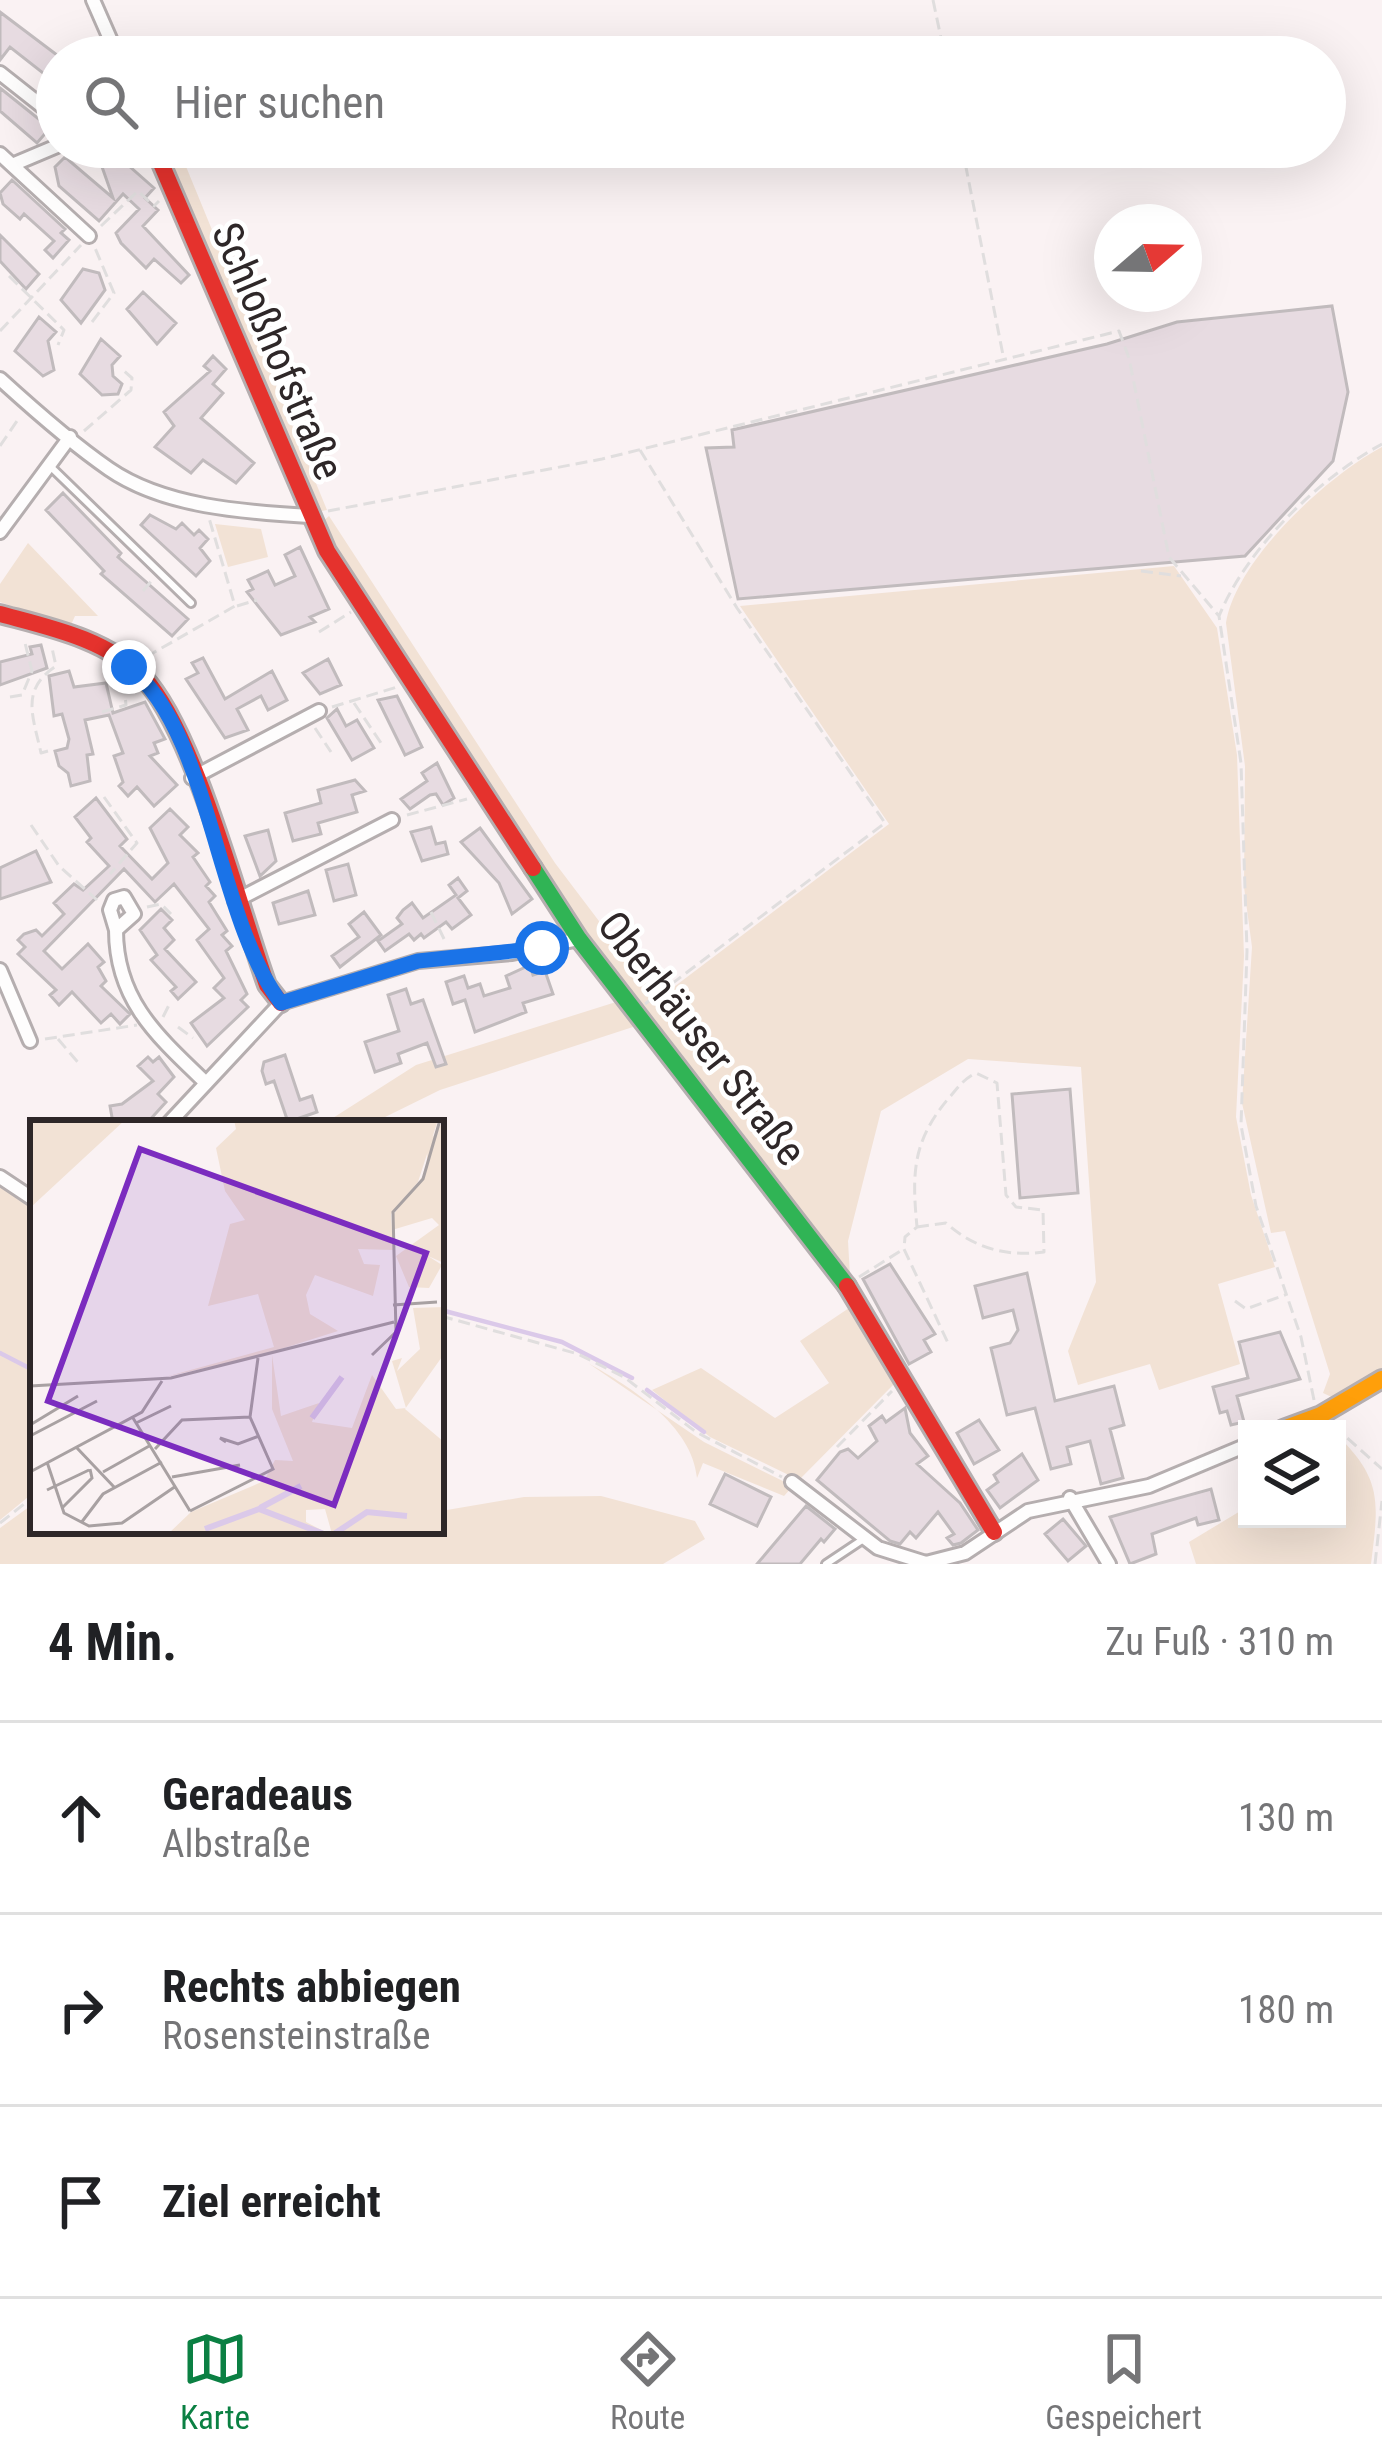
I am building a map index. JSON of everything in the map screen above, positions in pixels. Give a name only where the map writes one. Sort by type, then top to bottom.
[{"type":"street","points":[[94,0],[109,36]]},
{"type":"street","points":[[0,73],[36,101]]},
{"type":"street","points":[[0,154],[89,236]]},
{"type":"street","points":[[12,165],[36,155]]},
{"type":"street","name":"Schloßhofstraße","points":[[162,168],[309,516]]},
{"type":"street","points":[[0,379],[111,471],[143,486],[206,504],[309,516]]},
{"type":"street","points":[[0,532],[72,439]]},
{"type":"street","name":"Oberhäuser Straße","points":[[309,516],[407,681],[579,939],[847,1285],[994,1532]]},
{"type":"street","points":[[0,614],[80,638],[146,680],[192,778],[268,985],[281,1003]]},
{"type":"street","points":[[192,778],[313,714]]},
{"type":"street","points":[[235,901],[392,820]]},
{"type":"street","points":[[116,930],[127,924],[134,909],[124,897],[114,900],[110,910],[116,930],[116,963],[144,1024],[205,1082]]},
{"type":"street","points":[[172,1120],[281,1003],[418,961],[512,953],[579,939]]},
{"type":"street","points":[[0,970],[30,1041]]},
{"type":"street","points":[[0,1177],[30,1197]]},
{"type":"street","points":[[1307,1420],[1382,1378]]},
{"type":"street","points":[[792,1483],[865,1538],[903,1560],[926,1562],[965,1553],[1028,1511],[1070,1498],[1149,1486],[1238,1449]]},
{"type":"street","points":[[1070,1498],[1109,1564]]},
{"type":"lane","points":[[49,465],[191,603]]},
{"type":"lane","points":[[826,1564],[865,1538]]},
{"type":"path","points":[[933,0],[941,36]]},
{"type":"path","points":[[966,168],[1004,357]]},
{"type":"path","points":[[0,332],[138,190],[154,206],[171,189]]},
{"type":"path","points":[[89,236],[114,293],[92,322]]},
{"type":"path","points":[[9,276],[64,330],[58,345]]},
{"type":"path","points":[[309,516],[639,449],[1004,357],[1124,334],[1169,557],[1219,616]]},
{"type":"path","points":[[72,439],[131,390],[132,378],[124,371]]},
{"type":"path","points":[[0,446],[28,404]]},
{"type":"path","points":[[1382,444],[1304,503],[1228,594],[1219,616],[1241,763],[1247,951],[1241,1126],[1256,1205],[1321,1415],[1382,1469]]},
{"type":"path","points":[[639,449],[737,608],[885,823],[644,1005]]},
{"type":"path","points":[[1141,571],[1183,576]]},
{"type":"path","points":[[142,591],[160,573]]},
{"type":"path","points":[[236,606],[257,600]]},
{"type":"path","points":[[319,632],[362,604]]},
{"type":"path","points":[[10,697],[22,695],[32,671],[19,620]]},
{"type":"path","points":[[48,751],[41,753],[29,699],[35,680],[56,666],[49,628]]},
{"type":"path","points":[[102,712],[126,705],[126,665]]},
{"type":"path","points":[[331,752],[313,714],[407,681]]},
{"type":"path","points":[[26,686],[32,689]]},
{"type":"path","points":[[353,702],[381,743]]},
{"type":"path","points":[[392,820],[479,793]]},
{"type":"path","points":[[104,796],[137,843],[110,874]]},
{"type":"path","points":[[31,825],[58,866],[110,910]]},
{"type":"path","points":[[134,909],[161,904],[171,914]]},
{"type":"path","points":[[431,912],[445,941]]},
{"type":"path","points":[[163,1019],[171,1001]]},
{"type":"path","points":[[30,1041],[144,1024]]},
{"type":"path","points":[[178,1027],[193,1038]]},
{"type":"path","points":[[57,1037],[81,1066]]},
{"type":"path","points":[[917,1227],[911,1164],[925,1126],[976,1073],[997,1083],[1006,1195],[1016,1207],[1043,1210],[1044,1252],[1020,1255],[969,1244],[946,1223],[917,1227],[905,1237],[904,1250],[948,1343]]},
{"type":"path","points":[[847,1285],[904,1250]]},
{"type":"path","points":[[1235,1301],[1246,1309],[1287,1294]]},
{"type":"path","points":[[444,1317],[578,1354],[624,1377],[696,1432],[792,1483]]},
{"type":"path","points":[[837,1447],[901,1381]]},
{"type":"path","points":[[0,1523],[30,1499]]},
{"type":"path","points":[[1375,1564],[1382,1501]]},
{"type":"shaded area","points":[[174,168],[187,168],[327,510],[316,512]]},
{"type":"shaded area","points":[[1382,447],[1382,1372],[1336,1399],[1323,1393],[1330,1374],[1285,1231],[1271,1233],[1242,1103],[1252,947],[1244,887],[1245,766],[1226,623],[1247,573],[1287,522],[1336,478]]},
{"type":"shaded area","points":[[329,516],[555,863],[658,999],[889,824],[740,606],[1174,566],[1217,628],[1237,755],[1244,956],[1236,1117],[1251,1195],[1275,1267],[1218,1284],[1240,1364],[1159,1390],[1150,1364],[1078,1385],[1068,1351],[1096,1282],[1081,1067],[968,1059],[881,1111],[848,1241],[850,1276],[590,938],[449,730],[321,523]]},
{"type":"shaded area","points":[[215,524],[261,529],[268,557],[228,567]]},
{"type":"shaded area","points":[[28,543],[98,616],[75,616],[70,627],[0,602],[0,584]]},
{"type":"shaded area","points":[[616,1002],[636,1026],[440,1090],[379,1120],[330,1120],[416,1065]]},
{"type":"shaded area","points":[[0,1187],[30,1204],[30,1495],[0,1520]]},
{"type":"shaded area","points":[[852,1306],[897,1381],[799,1480],[710,1437],[652,1390],[701,1368],[775,1418],[829,1383],[800,1341]]},
{"type":"shaded area","points":[[588,1363],[623,1384],[657,1410]]},
{"type":"shaded area","points":[[657,1410],[704,1442],[793,1486],[784,1496],[703,1463],[697,1478],[684,1441]]},
{"type":"shaded area","points":[[1346,1445],[1370,1479],[1376,1507],[1371,1564],[1196,1564],[1189,1542],[1238,1512],[1238,1528],[1346,1528]]},
{"type":"shaded area","points":[[601,1496],[695,1521],[705,1539],[663,1564],[0,1564],[0,1528],[30,1506],[30,1534],[444,1534],[444,1510],[524,1497]]},
{"type":"building","points":[[0,12],[36,39],[36,67],[10,47],[0,60]]},
{"type":"building","points":[[0,88],[36,117],[36,142],[0,111]]},
{"type":"building","points":[[55,168],[78,168],[113,198],[102,168],[131,168],[154,188],[145,198],[158,210],[143,226],[189,275],[181,283],[154,259],[146,268],[121,243],[116,233],[139,209],[123,194],[99,221],[59,186]]},
{"type":"building","points":[[12,180],[65,229],[61,233],[69,240],[53,258],[45,250],[54,241],[24,214],[20,219],[3,204],[0,193]]},
{"type":"building","points":[[0,235],[39,274],[26,289],[0,261]]},
{"type":"building","points":[[83,269],[99,273],[105,290],[81,323],[61,300]]},
{"type":"building","points":[[143,292],[176,323],[157,344],[127,309]]},
{"type":"building","points":[[1332,306],[1348,392],[1333,461],[1245,556],[738,599],[706,448],[734,447],[732,430],[1107,344],[1177,322]]},
{"type":"building","points":[[39,317],[56,332],[48,341],[54,370],[43,376],[15,351]]},
{"type":"building","points":[[101,339],[120,356],[112,365],[113,376],[122,384],[118,394],[102,395],[80,374]]},
{"type":"building","points":[[213,356],[226,369],[213,384],[223,393],[201,418],[254,463],[236,483],[203,460],[191,473],[155,447],[174,426],[164,412],[210,371],[204,366]]},
{"type":"building","points":[[63,493],[121,553],[118,557],[188,619],[172,636],[101,574],[104,571],[46,510]]},
{"type":"building","points":[[150,515],[176,529],[182,523],[194,535],[199,530],[208,539],[200,548],[210,561],[196,576],[141,525]]},
{"type":"building","points":[[300,547],[329,609],[310,617],[315,622],[281,635],[247,592],[253,589],[248,580],[268,571],[275,585],[295,576],[285,555]]},
{"type":"building","points":[[41,645],[47,668],[0,685],[0,662],[32,654],[30,647]]},
{"type":"building","points":[[203,658],[225,699],[272,671],[287,700],[268,710],[261,696],[237,709],[248,730],[225,738],[186,679],[198,673],[192,663]]},
{"type":"building","points":[[328,659],[341,685],[320,694],[303,673]]},
{"type":"building","points":[[69,671],[74,687],[106,683],[113,713],[145,702],[165,739],[154,743],[158,753],[150,756],[177,785],[154,806],[137,787],[128,796],[119,786],[123,782],[114,756],[123,753],[109,715],[85,720],[93,754],[87,755],[90,781],[71,786],[55,751],[67,748],[69,739],[62,714],[54,716],[49,676]]},
{"type":"building","points":[[397,696],[422,747],[405,755],[378,700]]},
{"type":"building","points":[[337,709],[346,726],[357,720],[374,748],[352,760],[327,718]]},
{"type":"building","points":[[437,763],[454,798],[443,805],[436,794],[430,795],[410,809],[401,799],[427,781],[422,773]]},
{"type":"building","points":[[355,780],[365,791],[352,795],[357,812],[318,823],[321,834],[293,841],[285,813],[321,803],[318,790]]},
{"type":"building","points":[[96,798],[127,839],[120,846],[152,879],[168,863],[150,828],[170,809],[188,827],[180,835],[198,853],[193,857],[210,882],[206,886],[215,896],[209,902],[227,931],[222,935],[232,946],[226,951],[247,994],[241,1000],[248,1007],[207,1046],[191,1023],[224,998],[214,988],[224,978],[197,940],[209,929],[174,884],[155,902],[124,869],[44,951],[62,969],[88,944],[104,962],[98,967],[106,981],[101,986],[130,1014],[120,1024],[111,1014],[101,1023],[72,992],[59,1005],[50,995],[56,990],[18,954],[25,947],[18,940],[24,934],[36,930],[42,936],[64,914],[54,903],[74,884],[83,890],[109,866],[87,842],[91,838],[75,817]]},
{"type":"building","points":[[431,827],[436,844],[445,842],[448,854],[422,861],[411,832]]},
{"type":"building","points":[[480,828],[532,899],[512,914],[499,883],[461,842]]},
{"type":"building","points":[[268,830],[276,861],[260,876],[245,836]]},
{"type":"building","points":[[36,851],[51,882],[0,899],[0,868]]},
{"type":"building","points":[[348,864],[356,895],[334,901],[326,870]]},
{"type":"building","points":[[458,878],[467,891],[458,898],[471,915],[452,929],[446,922],[424,938],[421,934],[414,940],[409,934],[385,951],[378,941],[402,924],[397,918],[403,910],[412,903],[423,918],[456,895],[449,885]]},
{"type":"building","points":[[308,891],[315,915],[279,924],[273,903]]},
{"type":"building","points":[[161,909],[172,920],[164,928],[174,940],[165,949],[196,982],[178,999],[171,991],[176,987],[151,960],[157,955],[140,930]]},
{"type":"building","points":[[364,912],[381,935],[340,967],[332,956],[359,937],[349,924]]},
{"type":"building","points":[[530,965],[533,975],[545,971],[553,994],[523,1003],[526,1012],[475,1032],[465,1000],[453,1004],[446,982],[464,976],[468,988],[480,984],[484,996],[510,988],[506,976]]},
{"type":"building","points":[[406,989],[411,1004],[423,1000],[446,1064],[436,1067],[427,1043],[398,1054],[401,1063],[375,1072],[365,1042],[399,1031],[388,995]]},
{"type":"building","points":[[285,1055],[300,1100],[312,1096],[317,1112],[287,1120],[274,1081],[266,1084],[264,1062]]},
{"type":"building","points":[[148,1057],[153,1062],[159,1057],[174,1077],[158,1094],[166,1102],[150,1120],[112,1120],[110,1106],[122,1104],[153,1081],[138,1066]]},
{"type":"building","points":[[1070,1089],[1078,1193],[1020,1198],[1012,1094]]},
{"type":"building","points":[[890,1264],[935,1334],[924,1340],[931,1352],[909,1364],[863,1279]]},
{"type":"building","points":[[1027,1273],[1055,1401],[1114,1386],[1124,1425],[1110,1429],[1123,1478],[1101,1484],[1090,1441],[1067,1447],[1071,1464],[1051,1469],[1035,1408],[1007,1415],[991,1348],[1010,1343],[1018,1330],[1013,1310],[983,1318],[975,1286]]},
{"type":"building","points":[[1280,1332],[1300,1379],[1237,1396],[1243,1420],[1231,1425],[1227,1411],[1220,1413],[1213,1387],[1248,1378],[1239,1342]]},
{"type":"building","points":[[905,1408],[910,1433],[928,1456],[917,1464],[960,1503],[978,1530],[961,1543],[953,1545],[947,1538],[954,1534],[938,1512],[916,1538],[910,1532],[900,1544],[890,1541],[817,1480],[840,1452],[848,1449],[858,1458],[877,1441],[869,1426],[882,1416],[886,1422]]},
{"type":"building","points":[[979,1420],[999,1450],[974,1464],[957,1433]]},
{"type":"building","points":[[1022,1454],[1038,1480],[1000,1508],[987,1490],[998,1482],[994,1475]]},
{"type":"building","points":[[725,1474],[771,1497],[757,1526],[710,1504]]},
{"type":"building","points":[[1211,1489],[1219,1520],[1198,1525],[1196,1518],[1152,1534],[1156,1554],[1130,1564],[1110,1517]]},
{"type":"building","points":[[806,1506],[835,1529],[800,1564],[757,1564]]},
{"type":"building","points":[[1063,1519],[1086,1546],[1068,1561],[1045,1534]]},
{"type":"waterway","points":[[444,1311],[562,1342],[632,1378]]},
{"type":"waterway","points":[[0,1353],[30,1368]]},
{"type":"waterway","points":[[647,1390],[704,1432]]},
{"type":"traffic: fast","points":[[533,868],[579,939],[847,1286]]},
{"type":"traffic: slow","points":[[1307,1420],[1382,1379]]},
{"type":"traffic: jam","points":[[163,168],[327,551],[533,868]]},
{"type":"traffic: jam","points":[[0,614],[76,636],[112,653],[143,677],[162,703],[198,778],[267,985],[281,1003]]},
{"type":"traffic: jam","points":[[847,1286],[994,1532]]},
{"type":"route","points":[[129,667],[146,680],[172,725],[259,964],[281,1003],[418,961],[542,948]]}]
